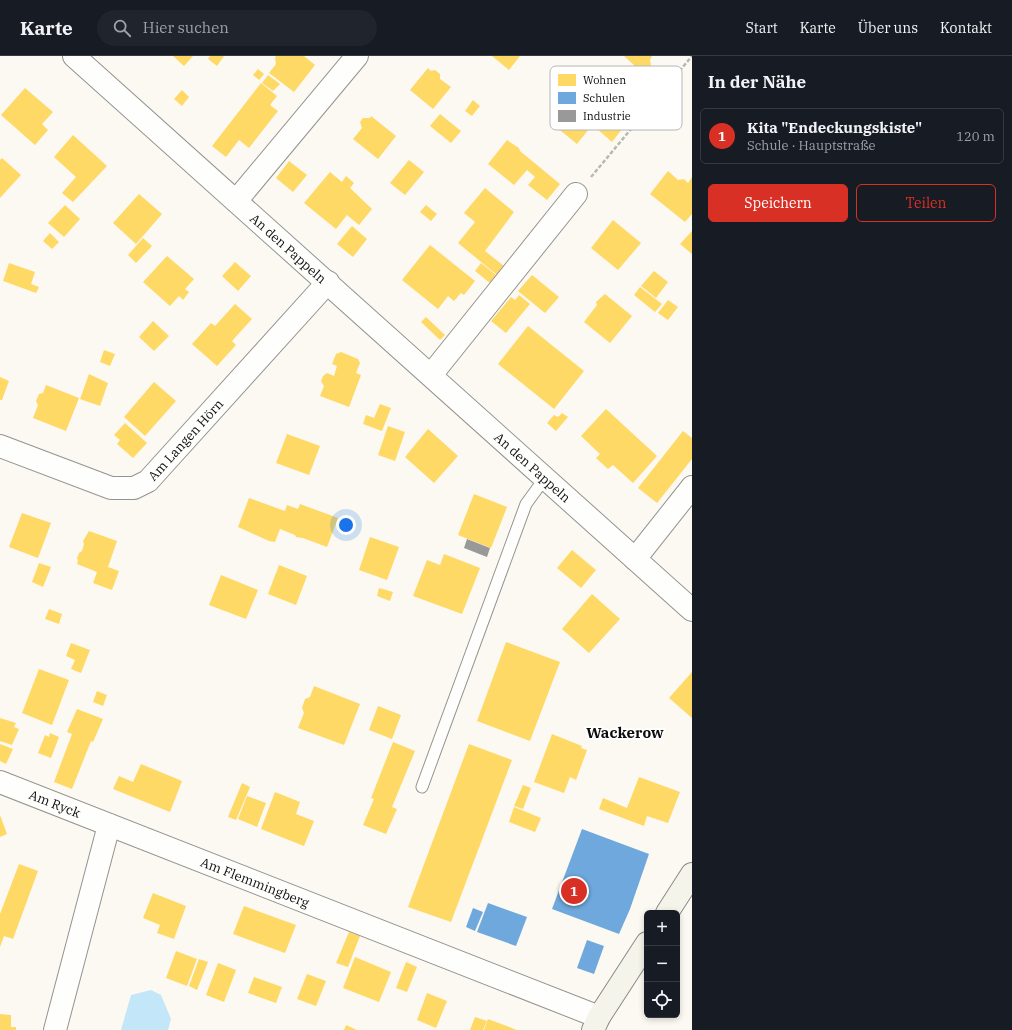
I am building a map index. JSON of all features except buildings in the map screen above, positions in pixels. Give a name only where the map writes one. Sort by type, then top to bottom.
[{"type":"street","name":"An den Pappeln","points":[[74,56],[636,558],[692,610]]},
{"type":"street","points":[[236,201],[356,56]]},
{"type":"street","points":[[430,375],[576,194]]},
{"type":"street","name":"Am Langen Hörn","points":[[0,446],[111,488],[134,488],[148,481],[328,282]]},
{"type":"street","points":[[636,558],[692,487]]},
{"type":"street","name":"Am Ryck","points":[[0,782],[109,825]]},
{"type":"street","points":[[55,1030],[109,825]]},
{"type":"street","name":"Am Flemmingberg","points":[[109,825],[596,1024]]},
{"type":"street","points":[[669,910],[692,874]]},
{"type":"street","points":[[596,1024],[645,946]]},
{"type":"lane","points":[[422,787],[526,504],[545,478]]},
{"type":"path","points":[[682,68],[692,56]]},
{"type":"path","points":[[576,194],[630,130]]},
{"type":"water","points":[[151,990],[161,995],[171,1019],[168,1030],[121,1030],[131,995]]},
{"type":"place","name":"Kita \"Endeckungskiste\"","points":[[574,891]]},
{"type":"district","name":"Wackerow","points":[[625,733]]}]
